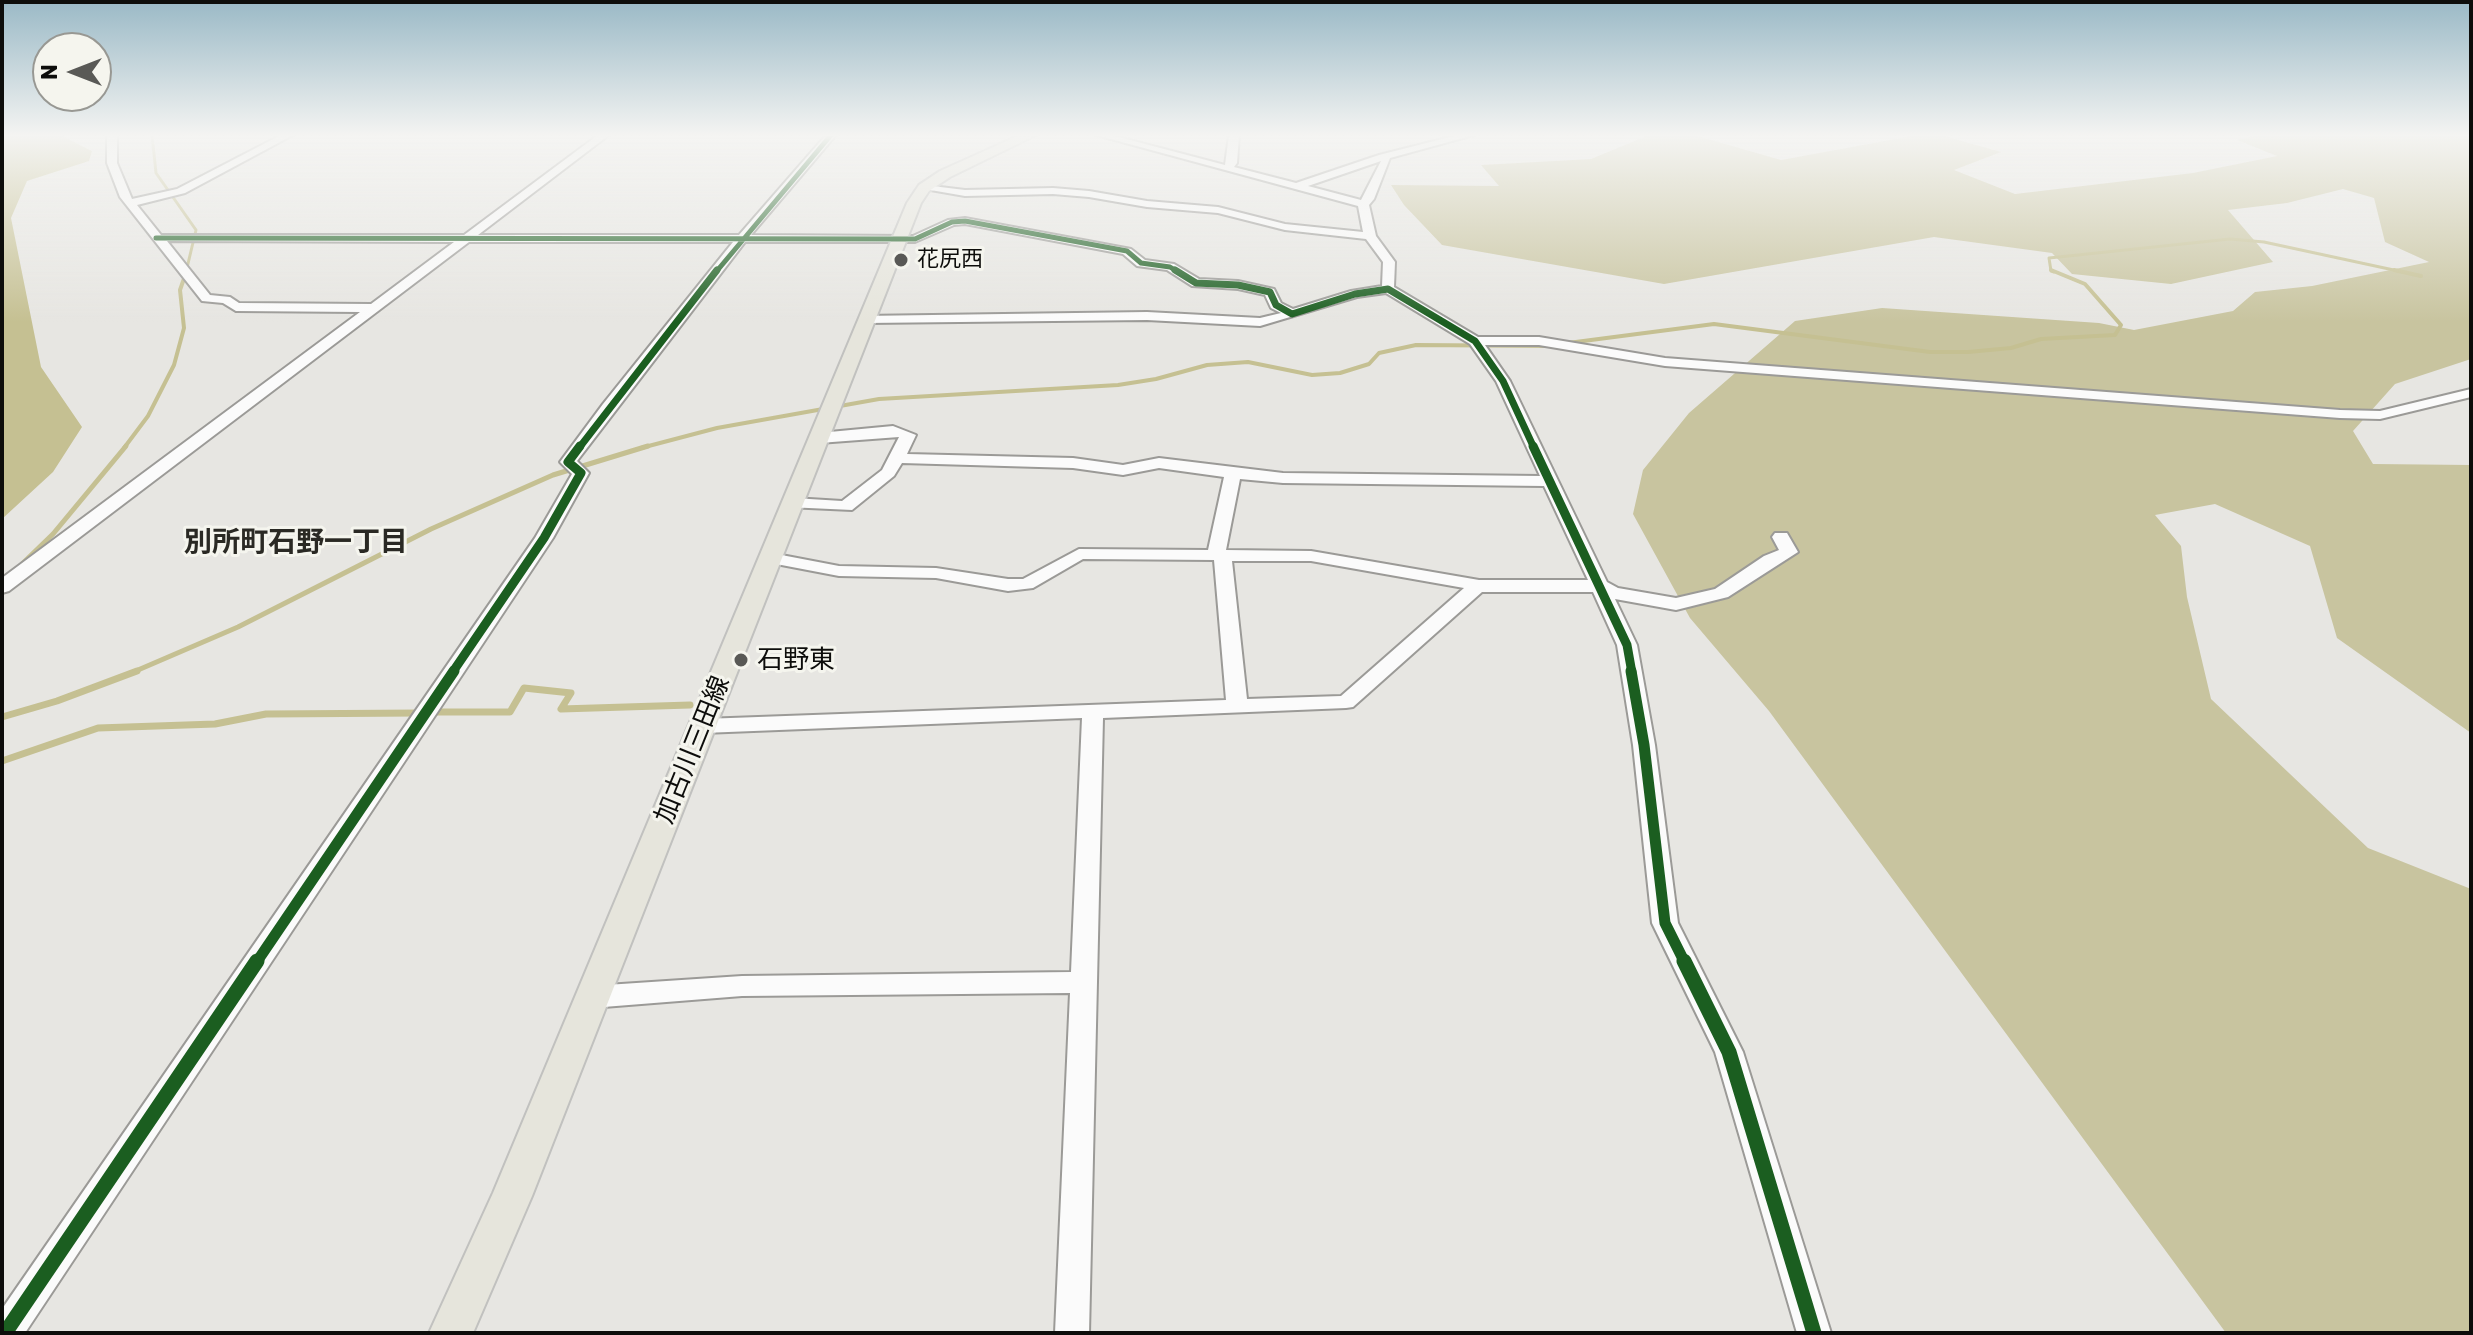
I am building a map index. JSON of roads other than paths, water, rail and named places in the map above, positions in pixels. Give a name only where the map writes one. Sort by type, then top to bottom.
[{"type":"main road","name":"加古川三田線","points":[[451,1333],[512,1196],[918,197]]},
{"type":"street","points":[[127,197],[156,238],[206,298],[226,300],[236,307],[375,308]]},
{"type":"street","points":[[130,203],[154,197]]},
{"type":"street","points":[[2,587],[523,197]]},
{"type":"street","points":[[5,1333],[544,538],[574,468],[608,407],[778,197]]},
{"type":"street","points":[[1108,197],[1218,210],[1285,227],[1370,236]]},
{"type":"street","points":[[1339,197],[1363,204]]},
{"type":"street","points":[[1363,204],[1370,197]]},
{"type":"street","points":[[1363,204],[1370,236],[1389,262],[1388,289]]},
{"type":"street","points":[[156,238],[902,239],[921,238],[952,222],[965,221],[1113,247],[1127,251],[1141,263],[1179,270],[1196,283],[1238,285],[1270,292],[1276,305],[1292,314]]},
{"type":"street","points":[[866,319],[1147,316],[1260,322],[1355,294],[1388,289],[1475,341],[1503,381],[1627,645],[1644,745],[1665,923],[1729,1052],[1814,1333]]},
{"type":"street","points":[[1475,341],[1539,341],[1665,362],[2340,414],[2380,415],[2471,393]]},
{"type":"street","points":[[793,503],[846,506],[888,473],[908,435],[829,413]]},
{"type":"street","points":[[897,458],[1073,463],[1123,470],[1159,463],[1213,468],[1233,474],[1550,481]]},
{"type":"street","points":[[1233,474],[1217,550],[1226,565],[1237,706]]},
{"type":"street","points":[[771,558],[839,571],[936,573],[1008,585],[1027,584],[1079,554],[1311,556],[1464,581],[1477,586],[1600,586],[1613,593],[1676,604],[1721,593],[1770,560],[1789,552],[1781,537]]},
{"type":"street","points":[[703,726],[1346,702],[1477,586]]},
{"type":"street","points":[[1072,1333],[1093,712]]},
{"type":"street","points":[[591,997],[742,986],[1084,982]]},
{"type":"waterway","points":[[173,197],[196,230],[186,272]]},
{"type":"waterway","points":[[2054,272],[2051,271],[2049,258],[2230,239],[2264,242],[2403,272]]},
{"type":"waterway","points":[[124,448],[148,416],[174,365],[184,328],[180,290],[187,270]]},
{"type":"waterway","points":[[1568,343],[1714,324],[1930,352],[1968,352],[2011,348],[2041,339],[2115,335],[2121,325],[2085,284],[2051,270]]},
{"type":"waterway","points":[[2394,270],[2403,272]]},
{"type":"waterway","points":[[2403,272],[2421,276]]},
{"type":"waterway","points":[[644,447],[717,428],[879,399],[1118,385],[1156,379],[1207,365],[1248,362],[1312,375],[1340,373],[1369,364],[1379,353],[1416,345],[1553,346]]},
{"type":"waterway","points":[[22,564],[53,534],[126,446]]},
{"type":"waterway","points":[[131,673],[238,627],[431,529],[553,475],[644,447]]},
{"type":"waterway","points":[[2,717],[57,701],[137,671]]},
{"type":"waterway","points":[[432,712],[510,712],[524,688],[571,693],[561,709],[690,705]]},
{"type":"waterway","points":[[2,761],[98,728],[215,724],[266,714],[420,713]]},
{"type":"place","name":"花尻西","points":[[901,260]]},
{"type":"place","name":"石野東","points":[[741,660]]},
{"type":"district","name":"別所町石野一丁目","points":[[296,543]]}]
